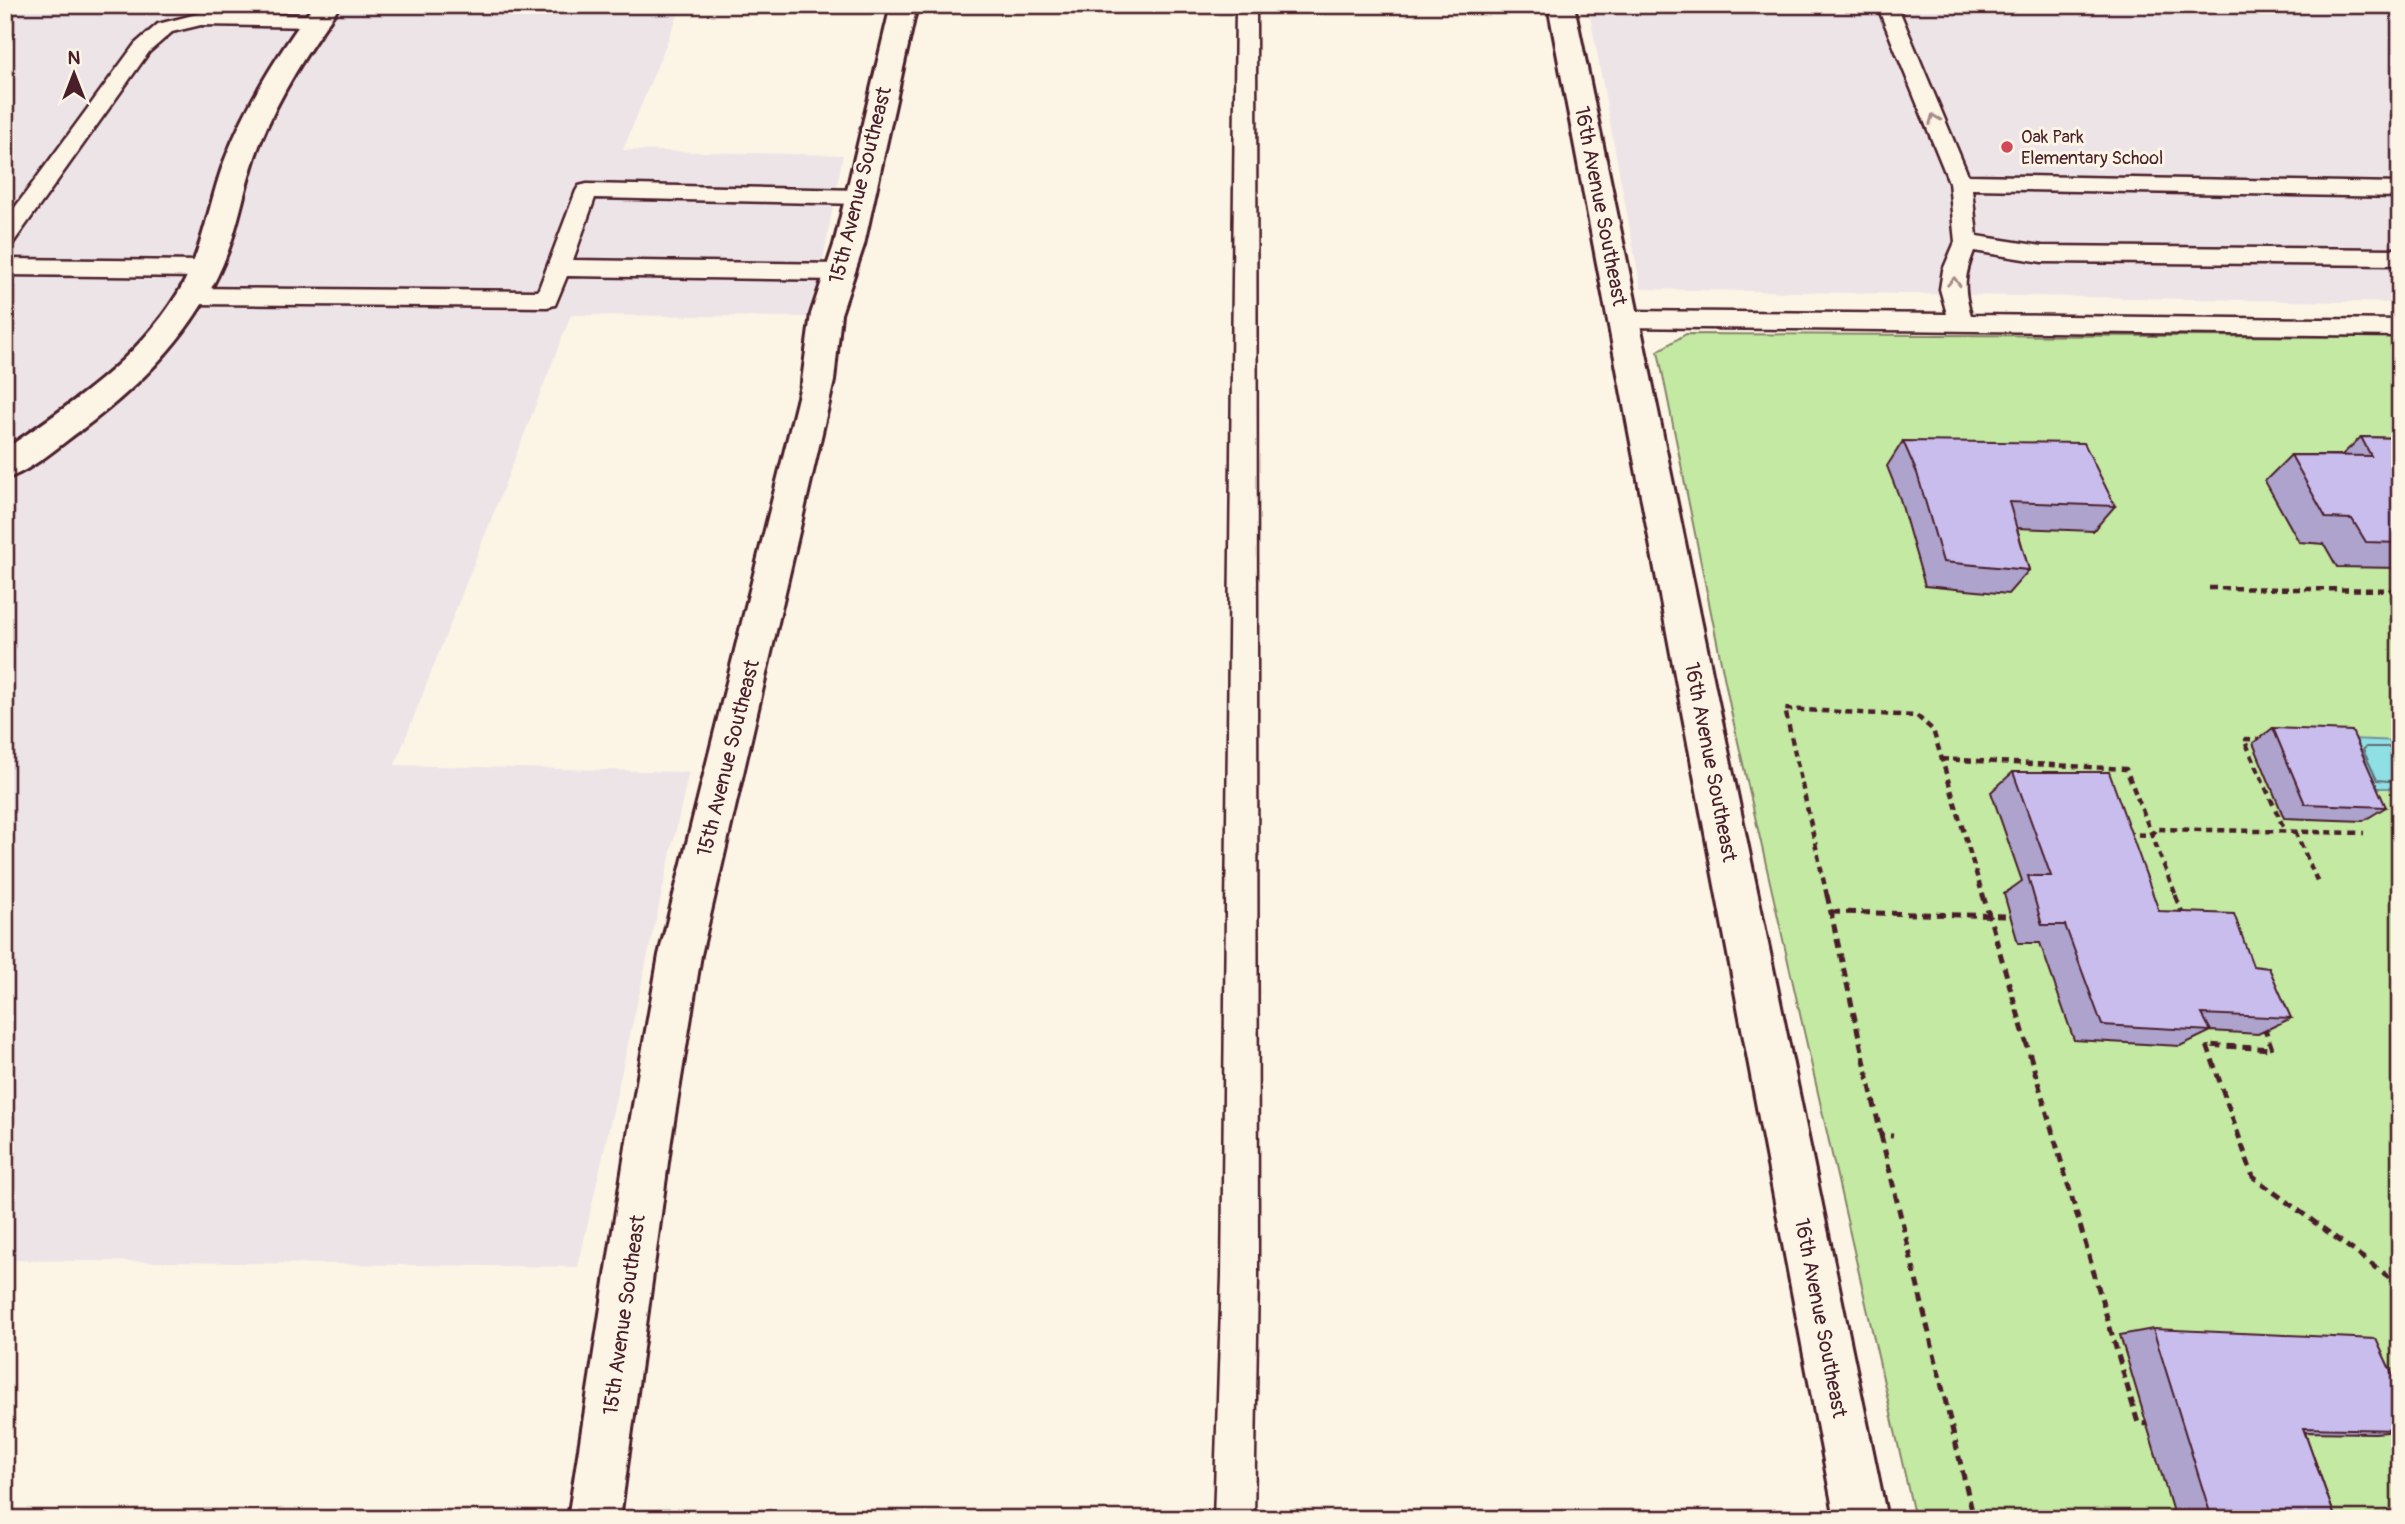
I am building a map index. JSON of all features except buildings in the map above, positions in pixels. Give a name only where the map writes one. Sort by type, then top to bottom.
[{"type":"street","name":"15th Avenue Southeast","points":[[594,1519],[649,1140],[680,955],[815,394],[826,314],[860,197],[904,5]]},
{"type":"street","name":"16th Avenue Southeast","points":[[1561,5],[1861,1519]]},
{"type":"street","points":[[5,466],[81,414],[121,380],[181,312],[215,247],[230,189],[265,103],[321,13]]},
{"type":"lane","points":[[1234,1519],[1240,1262],[1246,5]]},
{"type":"lane","points":[[1887,5],[1960,182],[1966,242],[1955,270],[1952,289],[1961,323]]},
{"type":"lane","points":[[5,238],[142,48],[165,28],[201,19],[321,13]]},
{"type":"lane","points":[[1960,182],[2400,190]]},
{"type":"lane","points":[[5,267],[197,282],[547,299],[587,191],[860,197]]},
{"type":"lane","points":[[1966,242],[2042,254],[2400,257]]},
{"type":"lane","points":[[558,268],[840,272]]},
{"type":"lane","points":[[1623,319],[2400,328]]},
{"type":"path","points":[[2208,588],[2400,590]]},
{"type":"path","points":[[1974,1519],[1881,1135],[1785,709],[1917,716],[1933,730],[2053,1128],[2138,1423],[2147,1424]]},
{"type":"path","points":[[2275,741],[2244,739],[2286,831]]},
{"type":"path","points":[[1941,759],[2126,769],[2187,924]]},
{"type":"path","points":[[2152,835],[2155,829],[2364,833]]},
{"type":"path","points":[[2295,831],[2319,885]]},
{"type":"path","points":[[2125,834],[2152,835]]},
{"type":"path","points":[[1831,912],[2010,916]]},
{"type":"path","points":[[2263,1024],[2272,1049],[2207,1045],[2253,1177],[2400,1284]]},
{"type":"path","points":[[1881,1135],[1893,1136]]},
{"type":"shaded area","points":[[5,5],[682,5],[623,150],[843,155],[812,317],[571,315],[395,765],[689,772],[578,1267],[5,1260]]},
{"type":"shaded area","name":"Oak Park Elementary School","points":[[1588,5],[2400,5],[2400,303],[1641,289]]},
{"type":"green space","points":[[1686,334],[2400,337],[2400,1519],[1915,1519],[1731,711],[1658,351]]},
{"type":"water","points":[[2350,739],[2400,741],[2400,788],[2373,788]]},
{"type":"place","name":"Oak Park Elementary School","points":[[2007,147]]}]
